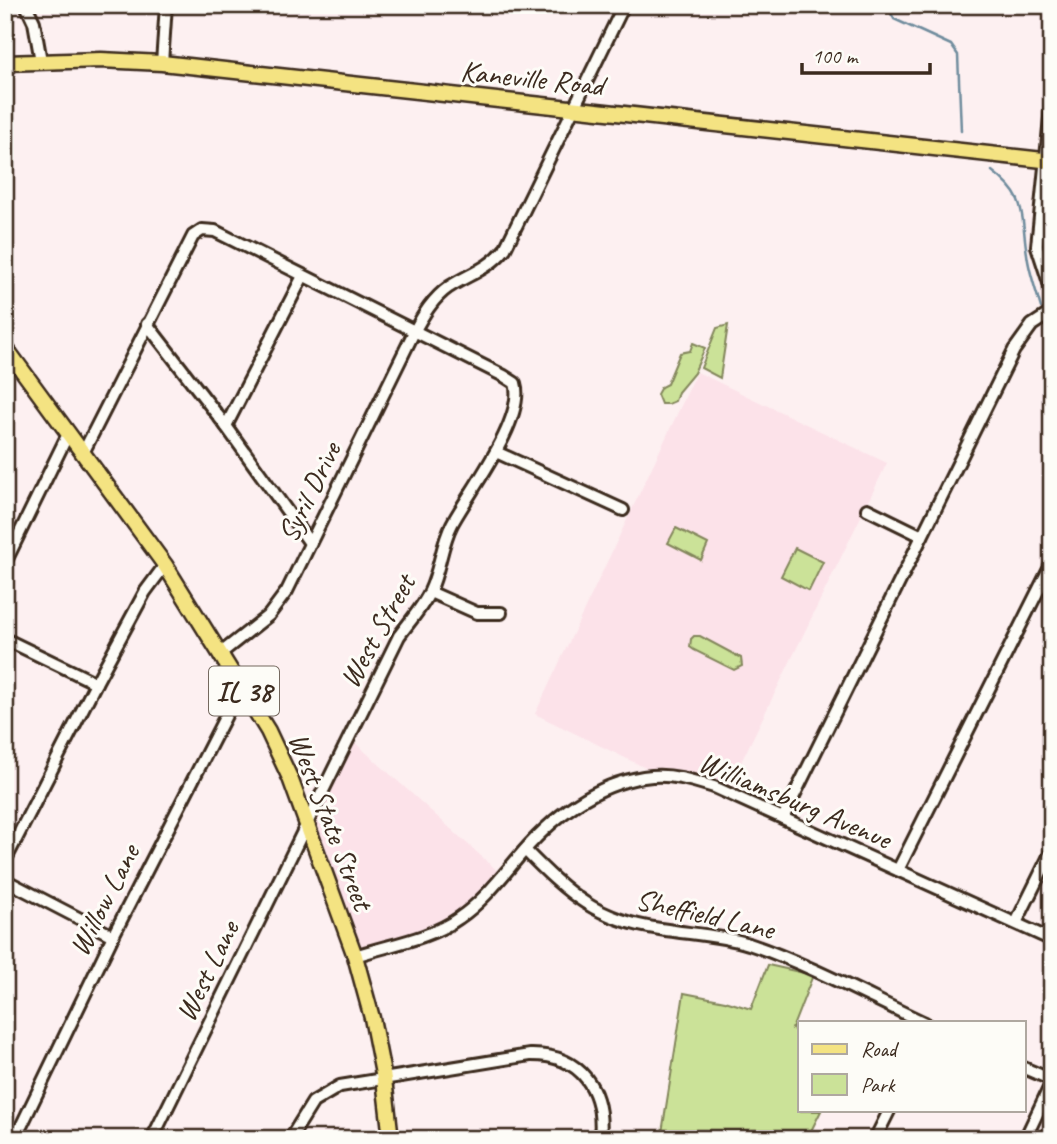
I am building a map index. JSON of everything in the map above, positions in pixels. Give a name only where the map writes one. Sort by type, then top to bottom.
[{"type":"main road","name":"Kaneville Road","points":[[5,63],[101,60],[162,63],[1048,161]]},
{"type":"main road","name":"West State Street","points":[[5,347],[165,565],[241,686],[285,766],[355,956],[372,1018],[384,1079],[391,1139]]},
{"type":"street","points":[[26,5],[34,22],[41,61]]},
{"type":"street","points":[[162,63],[166,5]]},
{"type":"street","name":"Syril Drive","points":[[221,653],[258,625],[279,605],[288,591],[414,332],[438,297],[455,284],[491,265],[505,249],[624,5]]},
{"type":"street","points":[[1052,98],[1048,161],[1037,246],[1052,292]]},
{"type":"street","points":[[83,453],[192,236],[202,230],[215,231],[414,332]]},
{"type":"street","points":[[226,426],[303,276]]},
{"type":"street","points":[[783,818],[1014,350],[1032,325],[1052,312]]},
{"type":"street","points":[[147,324],[226,426],[310,543]]},
{"type":"street","name":"West Street","points":[[306,824],[399,636],[430,592],[450,527],[496,452],[516,399],[515,383],[414,332]]},
{"type":"street","points":[[5,563],[68,433]]},
{"type":"street","points":[[496,452],[623,510]]},
{"type":"street","points":[[867,509],[922,536]]},
{"type":"street","points":[[898,870],[1052,563]]},
{"type":"street","points":[[5,861],[145,592],[165,565]]},
{"type":"street","points":[[430,592],[477,613],[501,613]]},
{"type":"street","points":[[5,639],[96,683]]},
{"type":"street","name":"Willow Lane","points":[[20,1137],[113,936],[241,686]]},
{"type":"street","name":"Williamsburg Avenue","points":[[355,956],[449,925],[481,901],[525,850],[559,817],[581,801],[627,781],[653,776],[678,777],[703,784],[1052,940]]},
{"type":"street","name":"West Lane","points":[[152,1139],[306,824]]},
{"type":"street","name":"Sheffield Lane","points":[[525,850],[561,887],[593,909],[625,923],[704,933],[749,944],[921,1021]]},
{"type":"street","points":[[1016,923],[1052,850]]},
{"type":"street","points":[[5,880],[113,936]]},
{"type":"street","points":[[290,1139],[313,1102],[340,1086],[530,1055],[549,1055],[566,1060],[581,1073],[600,1103],[600,1139]]},
{"type":"street","points":[[1025,1139],[1052,1081],[1026,1069]]},
{"type":"street","points":[[875,1139],[888,1112]]},
{"type":"street","points":[[5,1128],[20,1137]]},
{"type":"shaded area","points":[[697,372],[887,463],[727,791],[656,773],[535,714]]},
{"type":"shaded area","points":[[351,739],[501,874],[479,899],[446,923],[356,953],[310,824]]},
{"type":"green space","points":[[728,325],[720,378],[701,368],[717,328]]},
{"type":"green space","points":[[693,343],[705,348],[694,373],[678,392],[675,401],[661,404],[657,394],[661,387],[667,384],[680,353],[690,351]]},
{"type":"green space","points":[[676,528],[708,544],[701,560],[668,543]]},
{"type":"green space","points":[[795,548],[823,562],[809,591],[781,576]]},
{"type":"green space","points":[[694,636],[700,636],[741,658],[742,666],[734,670],[694,650],[690,647]]},
{"type":"green space","points":[[768,965],[813,975],[792,1029],[798,1031],[798,1112],[820,1112],[807,1139],[661,1139],[684,993],[751,1009]]},
{"type":"waterway","points":[[893,5],[891,13],[894,19],[951,45],[958,55],[961,131]]},
{"type":"waterway","points":[[992,171],[1012,190],[1021,208],[1029,267],[1041,308]]}]
